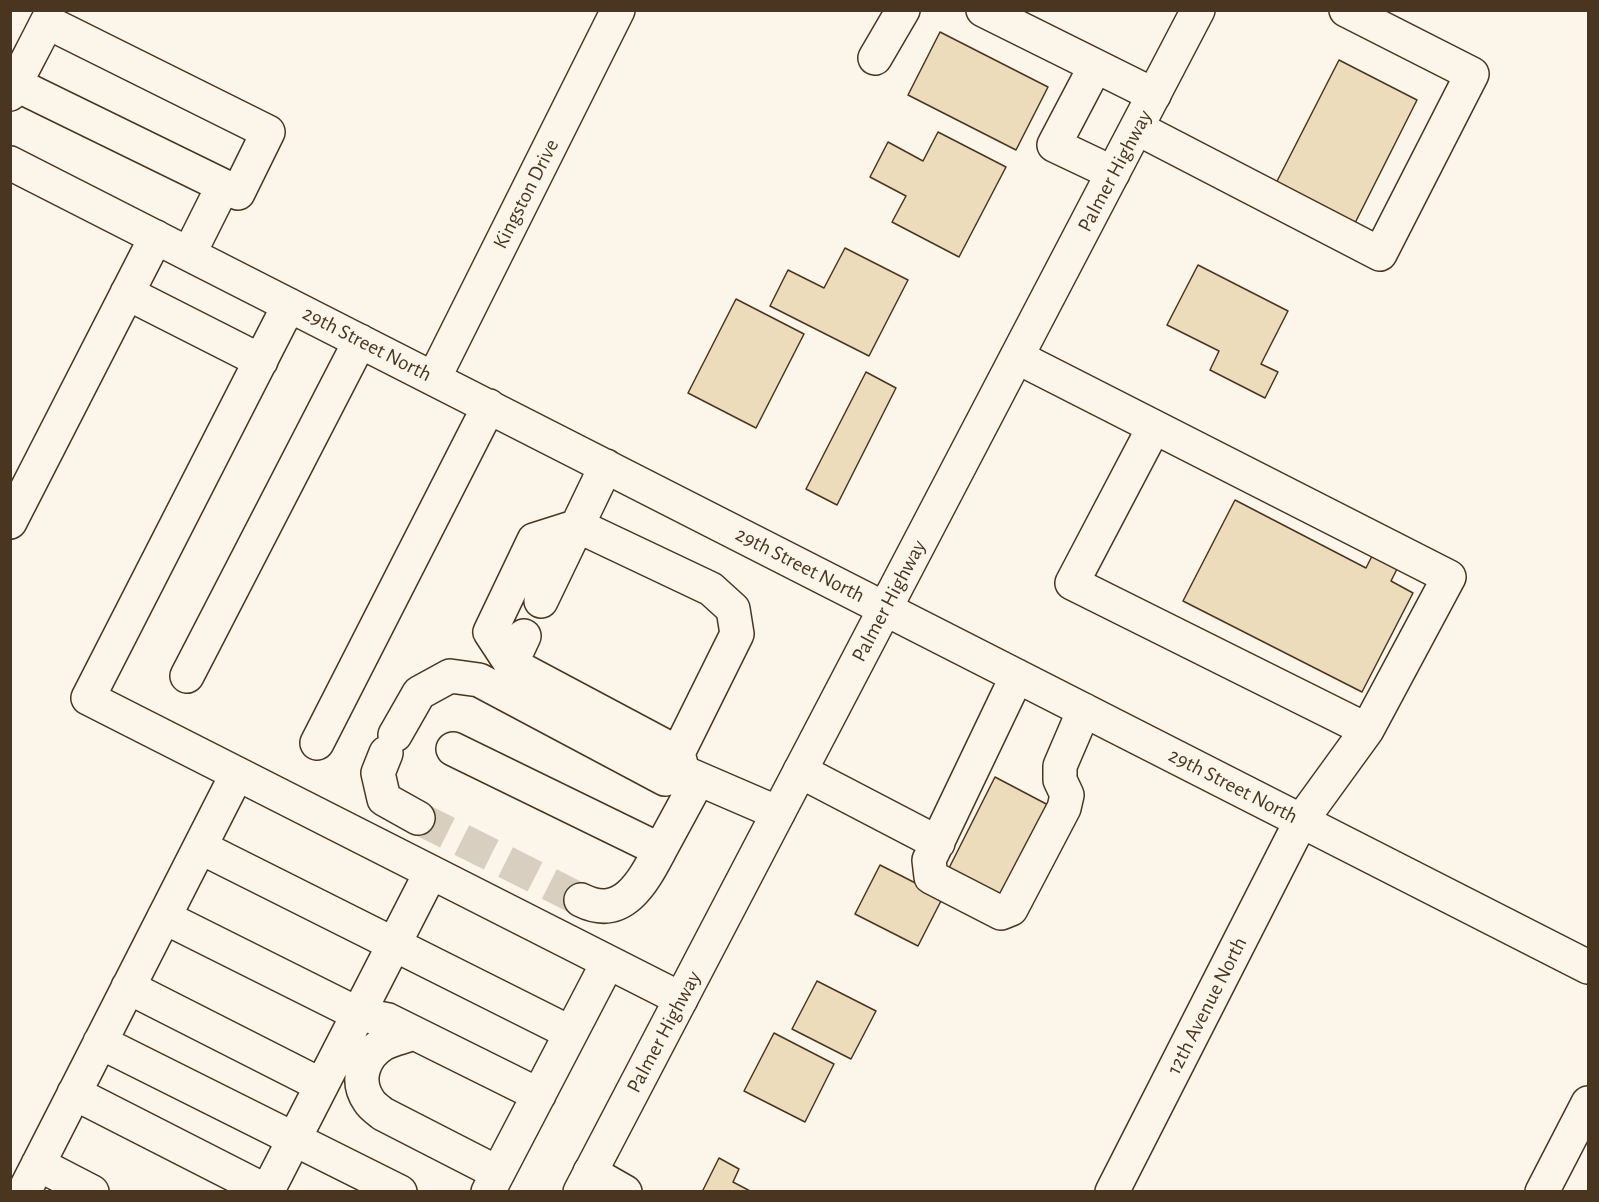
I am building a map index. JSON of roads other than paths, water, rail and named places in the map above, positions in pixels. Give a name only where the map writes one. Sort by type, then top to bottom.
[{"type":"street","name":"Kingston Drive","points":[[434,378],[618,10]]},
{"type":"street","points":[[876,58],[903,10]]},
{"type":"street","points":[[983,10],[1154,95]]},
{"type":"street","name":"Palmer Highway","points":[[585,1182],[1198,10]]},
{"type":"street","points":[[1137,128],[1380,254],[1472,74],[1346,10]]},
{"type":"street","points":[[46,22],[268,132],[238,193],[13,89],[46,22]]},
{"type":"street","points":[[1095,67],[1054,145],[1113,173]]},
{"type":"street","name":"29th Street North","points":[[10,163],[1588,967]]},
{"type":"street","points":[[189,254],[223,186]]},
{"type":"street","points":[[10,522],[156,237]]},
{"type":"street","points":[[127,293],[261,361]]},
{"type":"street","points":[[289,305],[88,698],[681,999]]},
{"type":"street","points":[[187,676],[360,341]]},
{"type":"street","points":[[1017,357],[1154,427],[1072,584],[1367,730]]},
{"type":"street","points":[[317,743],[489,406]]},
{"type":"street","name":"12th Avenue North","points":[[1112,1191],[1301,821],[1367,730],[1449,577],[1154,427]]},
{"type":"street","points":[[541,601],[606,466]]},
{"type":"street","points":[[581,900],[592,905],[618,904],[641,885],[660,850],[686,768],[737,634],[733,609],[711,589],[578,526],[534,540],[490,632],[686,768],[778,813]]},
{"type":"street","points":[[418,818],[384,799],[378,773],[390,744],[419,693],[450,676],[479,681],[665,779],[686,768]]},
{"type":"street","points":[[1017,676],[929,860],[931,877],[1001,913],[1011,909],[1065,807],[1067,795],[1060,780],[1060,766],[1084,710]]},
{"type":"street","points":[[453,749],[660,850]]},
{"type":"street","points":[[800,771],[938,843]]},
{"type":"street","points":[[92,1191],[31,1178],[237,774]]},
{"type":"street","points":[[200,847],[571,1033]]},
{"type":"street","points":[[75,1093],[267,1191],[431,872]]},
{"type":"street","points":[[164,917],[358,1014],[388,1020],[538,1095]]},
{"type":"street","points":[[414,1033],[385,1043],[366,1061],[361,1073],[362,1088],[369,1102],[382,1114],[493,1182],[608,962]]},
{"type":"street","points":[[128,987],[321,1086]]},
{"type":"street","points":[[100,1042],[400,1191]]},
{"type":"street","points":[[1542,1191],[1588,1103]]},
{"type":"street","points":[[585,1182],[625,1191]]},
{"type":"tunnel","points":[[418,818],[581,900]]}]
